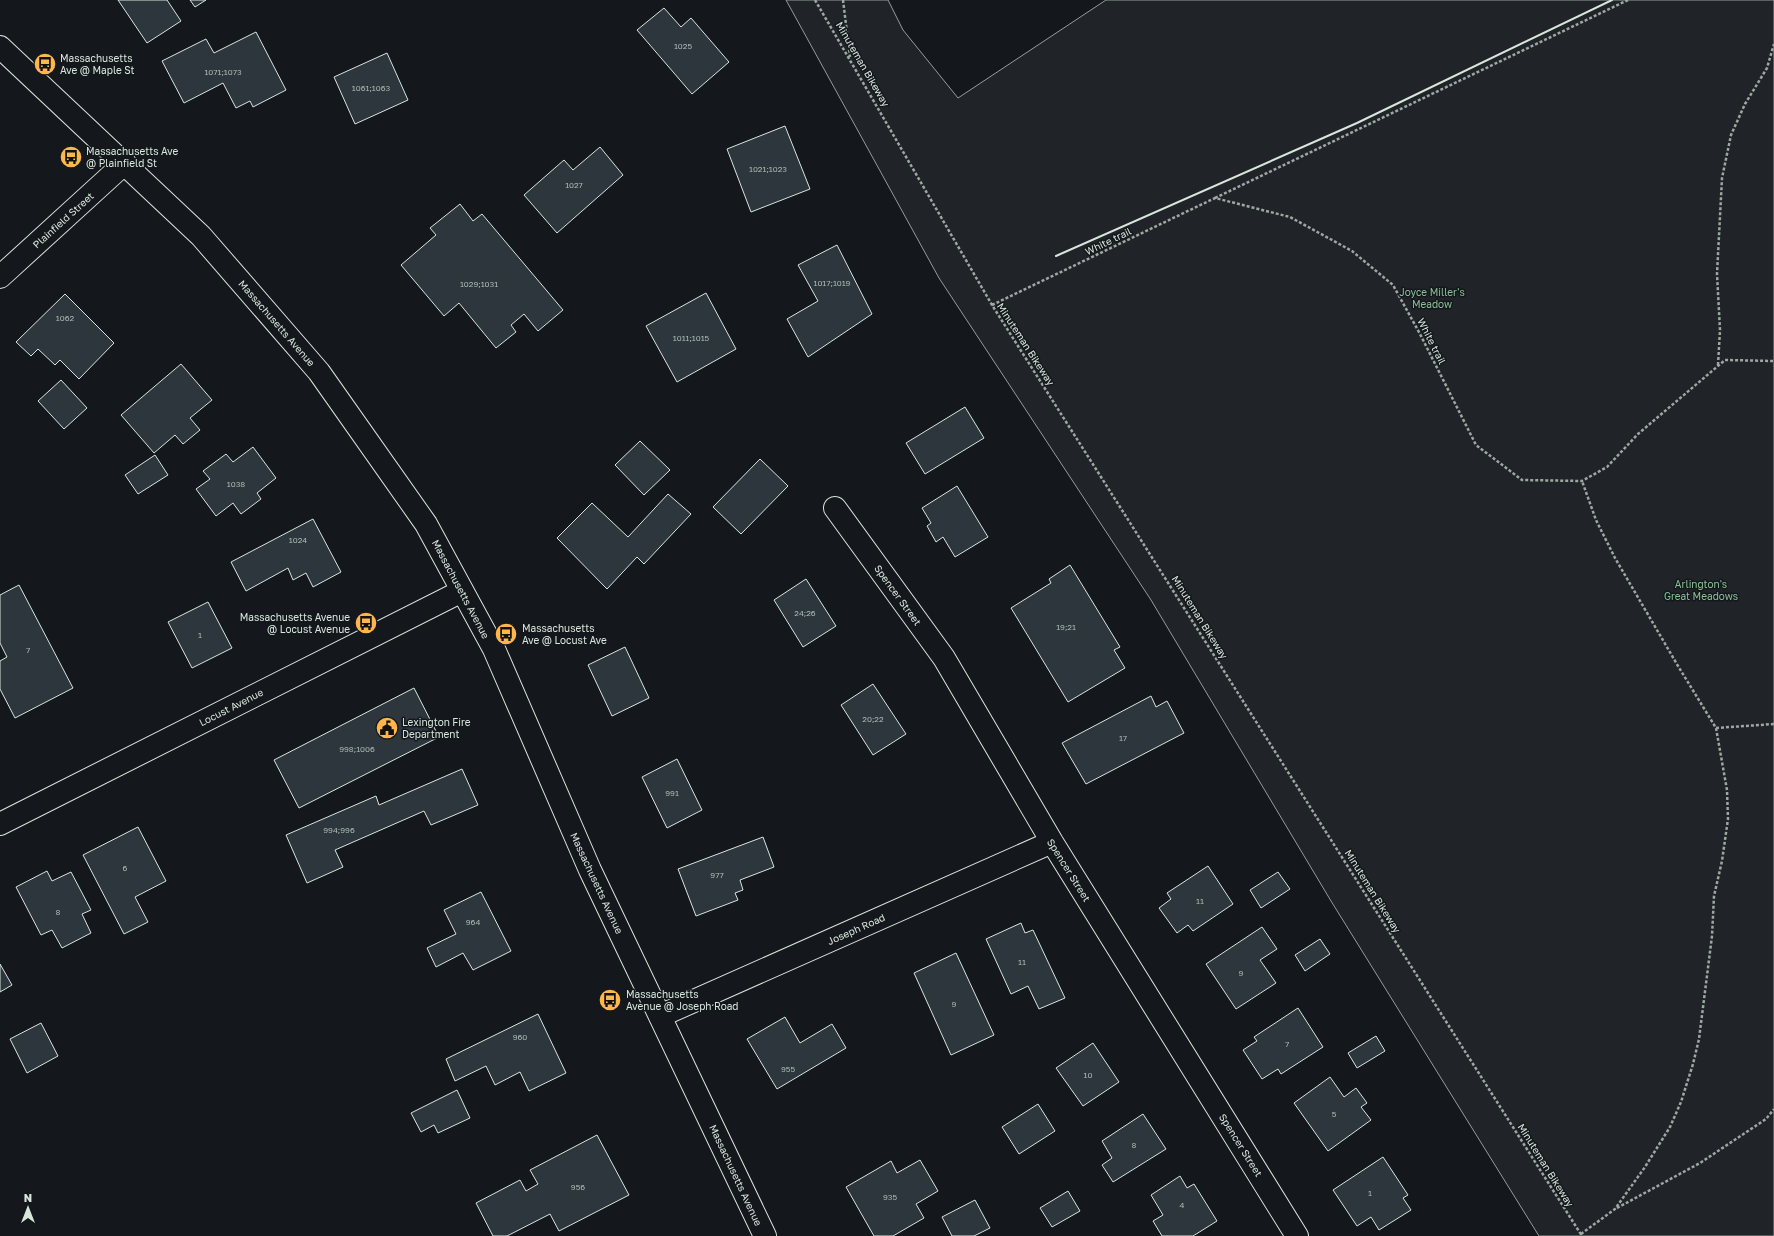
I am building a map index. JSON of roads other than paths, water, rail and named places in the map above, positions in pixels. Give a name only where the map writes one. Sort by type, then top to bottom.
[{"type":"street","name":"Massachusetts Avenue","points":[[0,47],[201,236],[319,372],[426,524],[494,649],[590,870],[765,1236]]},
{"type":"street","name":"Plainfield Street","points":[[0,277],[125,163]]},
{"type":"street","name":"Spencer Street","points":[[835,508],[944,658],[1052,842],[1298,1236]]},
{"type":"street","name":"Locust Avenue","points":[[0,824],[462,591]]},
{"type":"street","name":"Joseph Road","points":[[660,1016],[1052,842]]},
{"type":"place","name":"Massachusetts Ave @ Maple St","points":[[45,64]]},
{"type":"place","name":"Massachusetts Ave @ Plainfield St","points":[[71,157]]},
{"type":"place","name":"Massachusetts Avenue @ Locust Avenue","points":[[366,623]]},
{"type":"place","name":"Massachusetts Ave @ Locust Ave","points":[[506,634]]},
{"type":"place","name":"Lexington Fire Department","points":[[387,728]]},
{"type":"place","name":"Massachusetts Avenue @ Joseph Road","points":[[610,1000]]},
{"type":"park label","name":"Joyce Miller's Meadow","points":[[1432,298]]},
{"type":"park label","name":"Arlington's Great Meadows","points":[[1701,590]]}]
